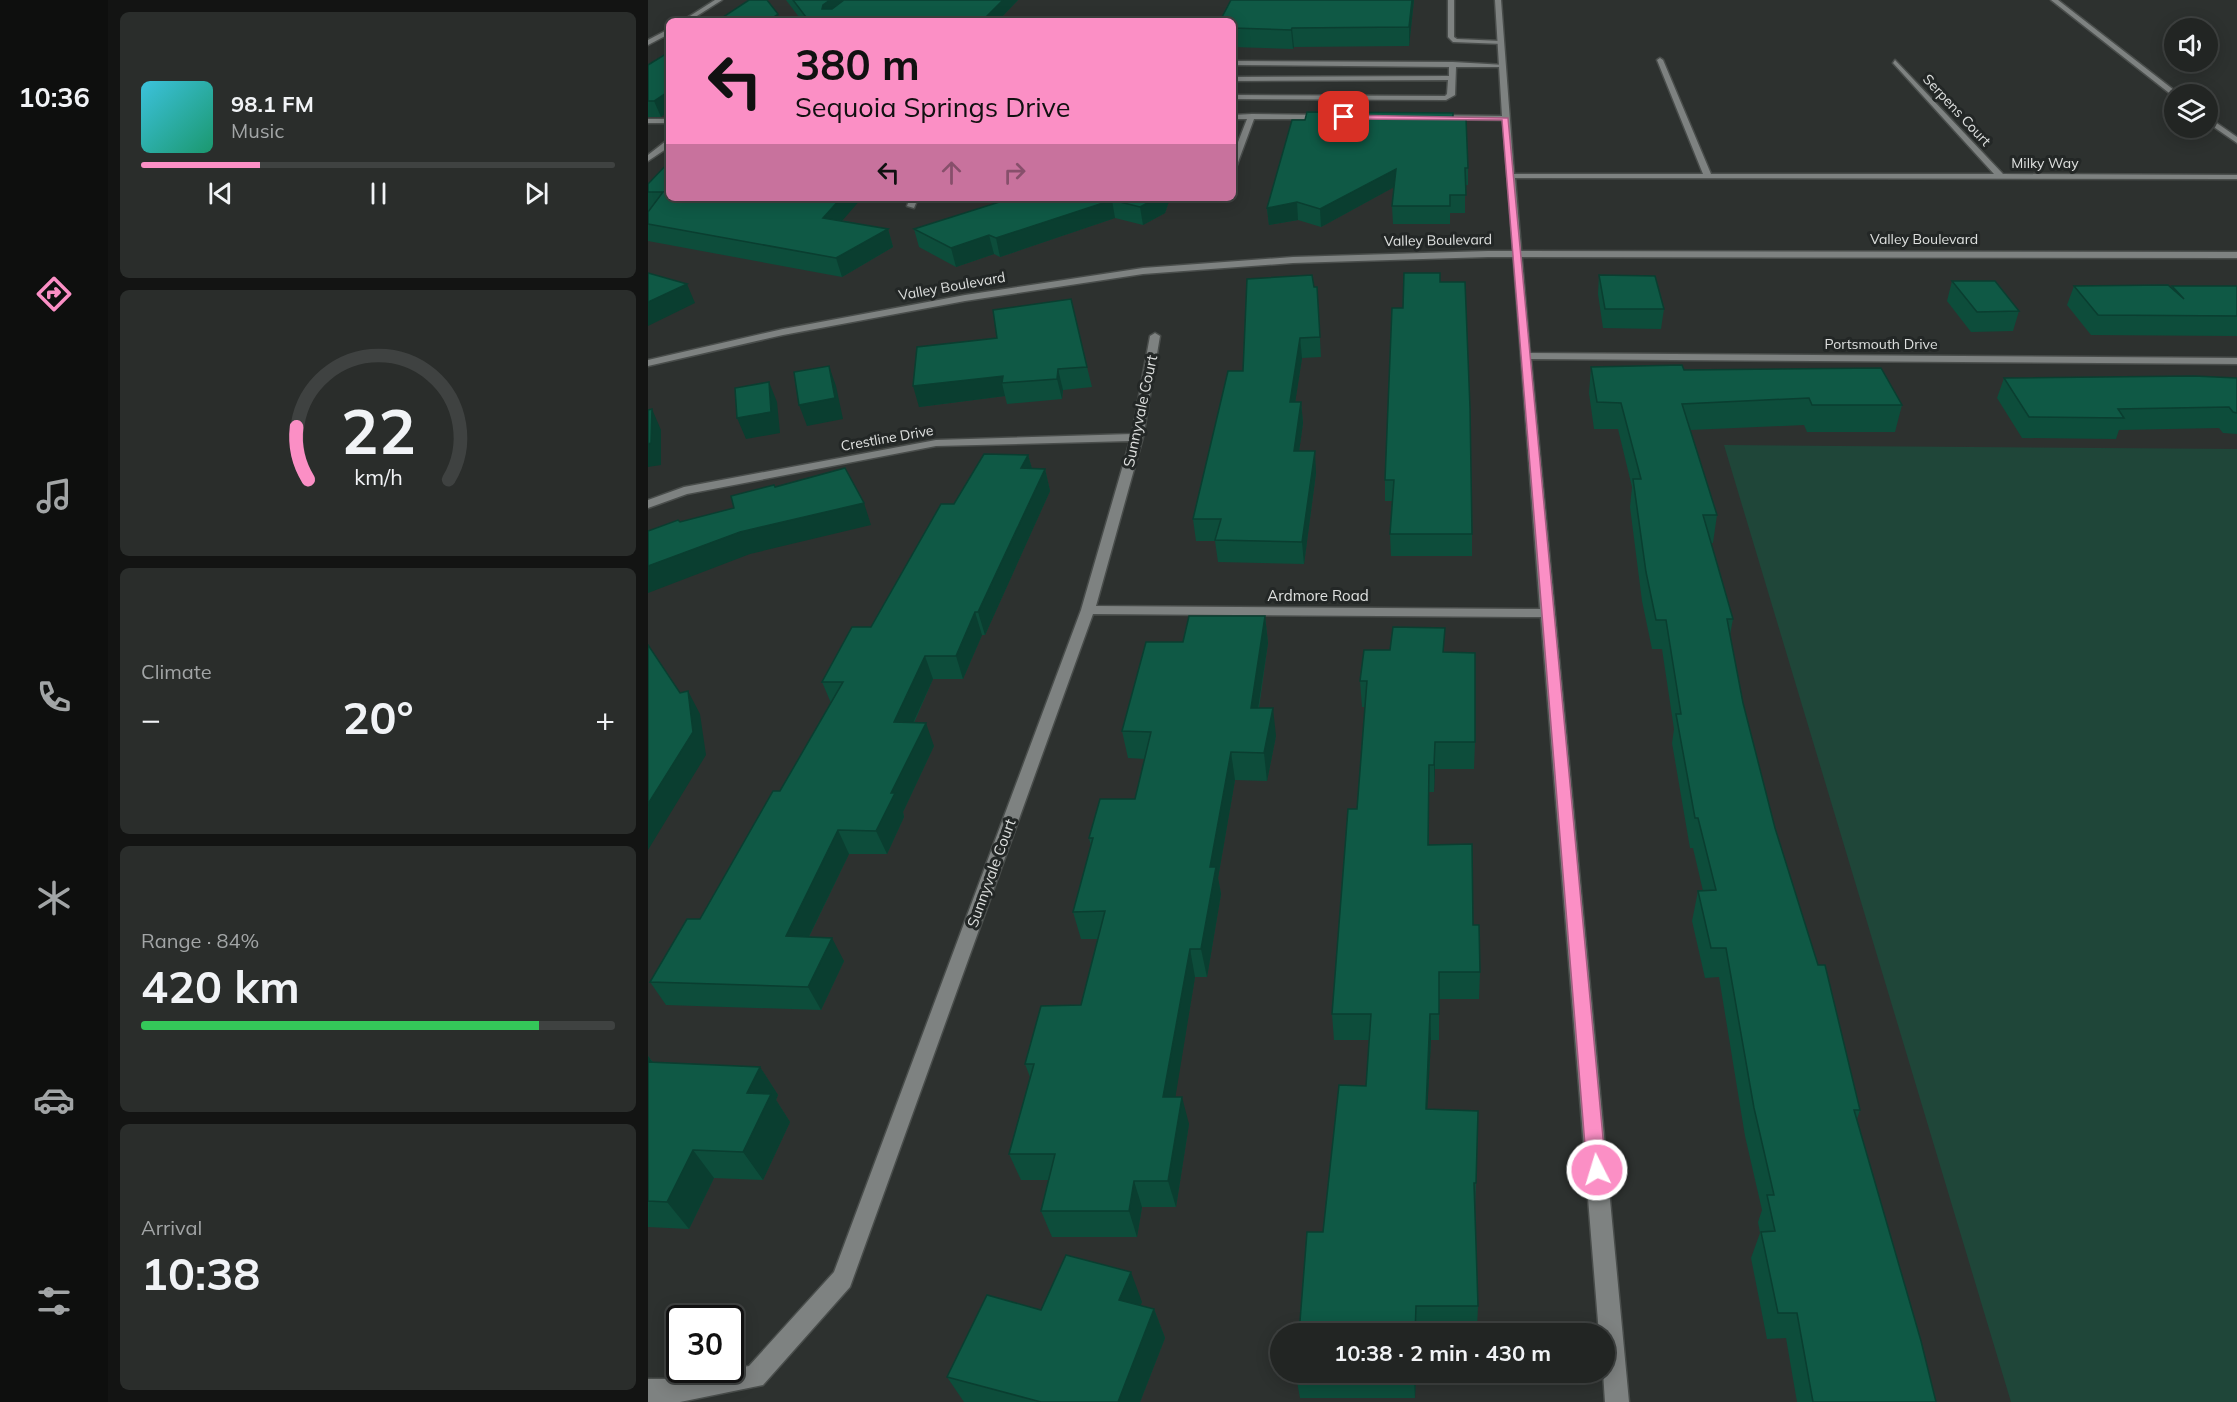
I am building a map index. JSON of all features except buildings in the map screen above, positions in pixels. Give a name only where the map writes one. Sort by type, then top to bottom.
[{"type":"street","points":[[690,18],[719,0]]},
{"type":"street","points":[[1451,0],[1451,37],[1455,41],[1501,43]]},
{"type":"street","points":[[1498,0],[1516,254],[1617,1402]]},
{"type":"street","points":[[2054,0],[2164,85]]},
{"type":"street","points":[[648,44],[666,33]]},
{"type":"street","points":[[1660,60],[1708,176]]},
{"type":"street","name":"Serpens Court","points":[[1895,62],[2000,176]]},
{"type":"street","points":[[1236,63],[1502,65]]},
{"type":"street","points":[[1236,97],[1446,98],[1451,95],[1453,64]]},
{"type":"street","points":[[1236,79],[1453,78]]},
{"type":"street","points":[[1236,157],[1252,116]]},
{"type":"street","points":[[1236,117],[1333,117]]},
{"type":"street","points":[[1425,117],[1505,118]]},
{"type":"street","points":[[648,121],[666,121]]},
{"type":"street","points":[[2218,127],[2237,141]]},
{"type":"street","points":[[648,159],[666,145]]},
{"type":"street","name":"Milky Way","points":[[1511,176],[2237,177]]},
{"type":"street","name":"Valley Boulevard","points":[[648,363],[783,332],[965,298],[1143,272],[1293,260],[1516,254],[2237,255]]},
{"type":"street","name":"Sunnyvale Court","points":[[648,1390],[675,1391],[755,1377],[842,1279],[1088,610],[1137,437],[1155,336]]},
{"type":"street","name":"Portsmouth Drive","points":[[1525,356],[2237,362]]},
{"type":"street","name":"Crestline Drive","points":[[648,504],[684,491],[936,443],[1137,437]]},
{"type":"street","name":"Ardmore Road","points":[[1088,610],[1548,613]]},
{"type":"green space","points":[[1724,445],[2237,449],[2237,1402],[2011,1402]]},
{"type":"route","points":[[1344,117],[1505,118],[1597,1170]]}]
